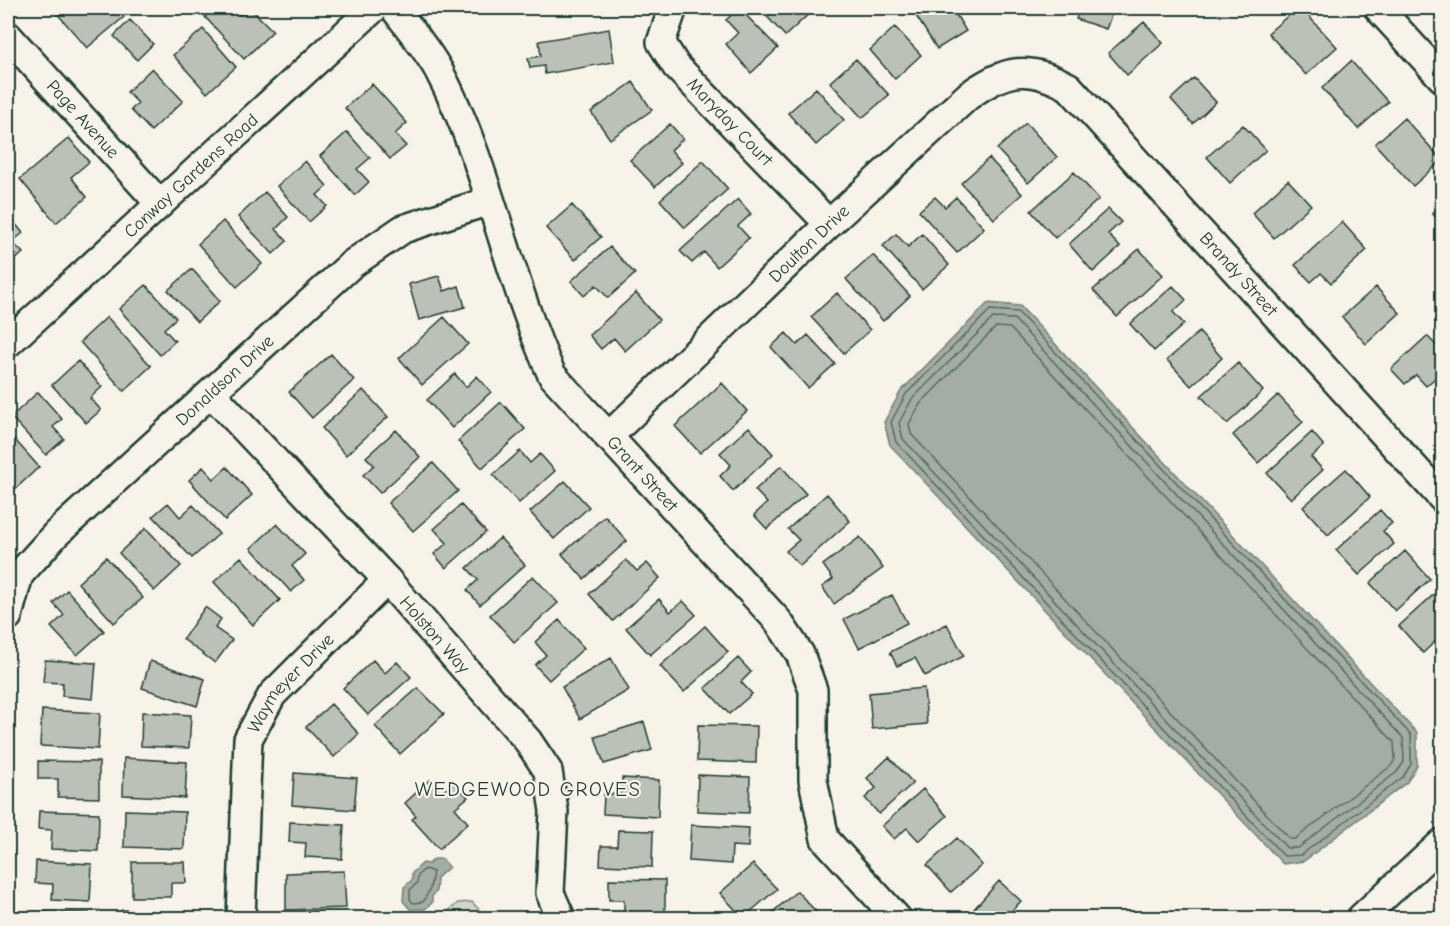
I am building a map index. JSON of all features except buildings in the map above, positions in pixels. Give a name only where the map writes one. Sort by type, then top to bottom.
[{"type":"street","name":"Conway Gardens Road","points":[[8,343],[374,8]]},
{"type":"street","name":"Grant Street","points":[[394,8],[438,70],[475,153],[533,333],[552,375],[778,621],[800,654],[813,690],[813,780],[825,839],[897,918]]},
{"type":"street","name":"Maryday Court","points":[[673,8],[661,42],[676,66],[829,224]]},
{"type":"street","points":[[1378,8],[1443,78]]},
{"type":"street","name":"Page Avenue","points":[[8,36],[160,204]]},
{"type":"street","name":"Doulton Drive","points":[[608,437],[829,224],[968,96],[988,81],[1023,70]]},
{"type":"street","name":"Brandy Street","points":[[1023,70],[1046,74],[1069,87],[1443,498]]},
{"type":"street","name":"Donaldson Drive","points":[[8,616],[19,575],[56,534],[352,264],[403,230],[489,201]]},
{"type":"street","name":"Holston Way","points":[[212,394],[387,580],[528,741],[549,771],[554,811],[550,893],[561,918]]},
{"type":"street","name":"Waymeyer Drive","points":[[241,918],[248,739],[272,695],[387,580]]},
{"type":"street","points":[[1361,918],[1443,843]]},
{"type":"shaded area","points":[[472,902],[487,918],[440,918],[458,903]]},
{"type":"water","points":[[988,303],[1020,306],[1417,733],[1417,766],[1407,782],[1304,861],[1283,864],[890,445],[884,422],[901,391]]},
{"type":"water","points":[[434,859],[442,859],[449,867],[437,878],[432,903],[425,909],[410,909],[403,901],[404,887],[412,880],[412,873],[423,863],[429,864]]},
{"type":"district","name":"WEDGEWOOD GROVES","points":[[528,789]]}]
